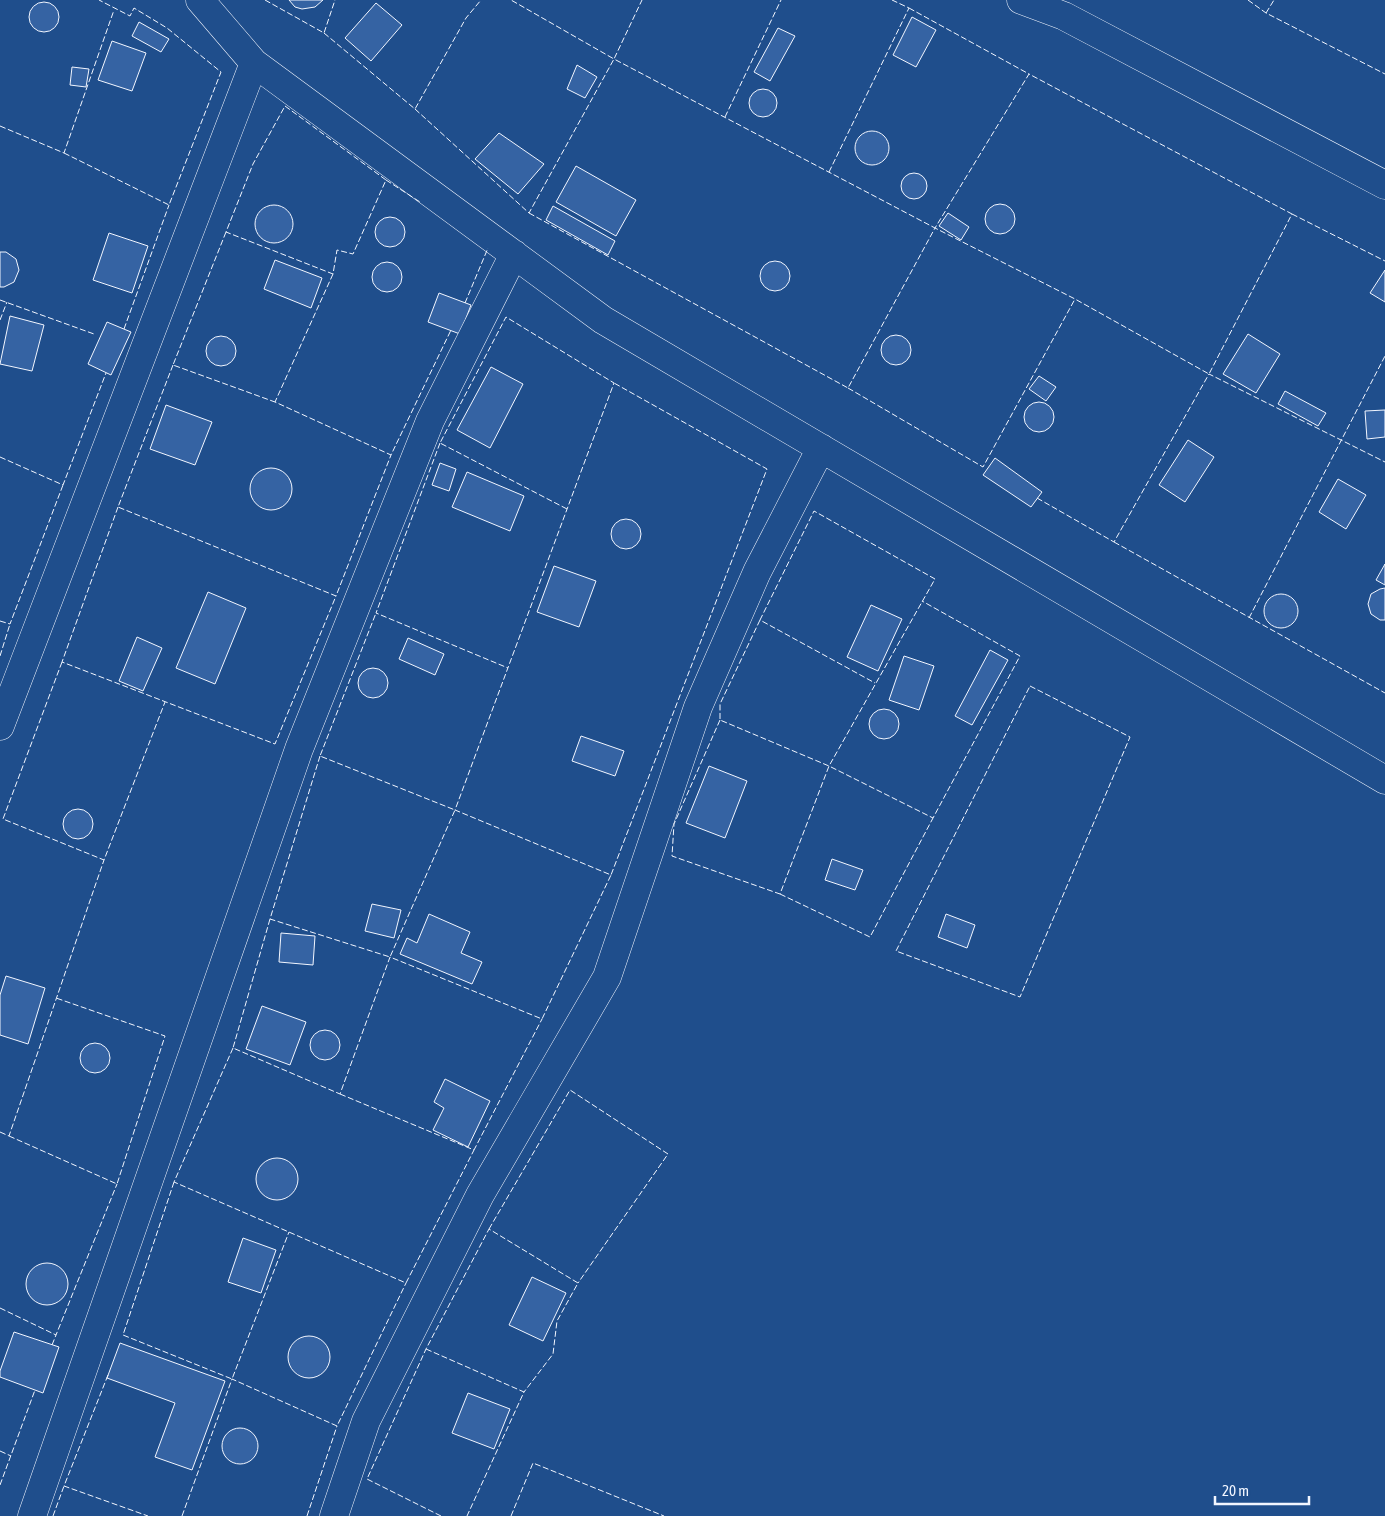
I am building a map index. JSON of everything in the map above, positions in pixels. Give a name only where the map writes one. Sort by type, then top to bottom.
[{"type":"street","points":[[200,0],[254,64],[603,320],[1385,780]]},
{"type":"street","points":[[1021,0],[1064,16],[1385,185]]},
{"type":"street","points":[[0,726],[254,64]]},
{"type":"street","points":[[32,1516],[299,748],[430,421],[514,254]]},
{"type":"street","points":[[334,1516],[366,1421],[480,1195],[606,977],[698,707],[757,572],[821,448]]},
{"type":"building","points":[[289,0],[323,0],[315,7],[302,9],[295,7]]},
{"type":"building","points":[[44,2],[50,3],[58,11],[58,23],[50,31],[44,32],[38,31],[30,23],[29,17],[30,11],[38,3]]},
{"type":"building","points":[[376,3],[402,25],[371,61],[345,38]]},
{"type":"building","points":[[912,17],[936,30],[916,67],[893,55]]},
{"type":"building","points":[[139,22],[169,39],[161,52],[132,36]]},
{"type":"building","points":[[778,28],[795,36],[770,81],[754,72]]},
{"type":"building","points":[[112,41],[146,53],[132,91],[98,80]]},
{"type":"building","points":[[577,65],[597,77],[585,98],[567,89]]},
{"type":"building","points":[[72,67],[89,69],[86,87],[70,85]]},
{"type":"building","points":[[763,89],[773,93],[777,103],[773,113],[763,117],[753,113],[749,103],[753,93]]},
{"type":"building","points":[[872,131],[879,132],[884,136],[888,141],[888,155],[884,160],[879,164],[872,165],[865,164],[860,160],[856,155],[855,148],[856,141],[860,136],[865,132]]},
{"type":"building","points":[[499,133],[544,164],[518,194],[475,159]]},
{"type":"building","points":[[576,166],[636,200],[616,236],[556,202]]},
{"type":"building","points":[[914,173],[923,177],[927,186],[923,195],[914,199],[905,195],[901,186],[905,177]]},
{"type":"building","points":[[1000,204],[1011,208],[1015,219],[1011,230],[1000,234],[989,230],[985,219],[989,208]]},
{"type":"building","points":[[274,205],[288,210],[293,224],[288,238],[274,243],[260,238],[255,224],[260,210]]},
{"type":"building","points":[[553,206],[615,241],[608,255],[546,220]]},
{"type":"building","points":[[948,213],[969,227],[961,240],[939,226]]},
{"type":"building","points":[[390,217],[401,221],[405,232],[401,243],[390,247],[379,243],[375,232],[379,221]]},
{"type":"building","points":[[109,233],[148,246],[132,293],[93,280]]},
{"type":"building","points":[[0,252],[6,252],[16,259],[19,270],[14,282],[4,287],[0,287]]},
{"type":"building","points":[[275,260],[322,278],[311,308],[264,289]]},
{"type":"building","points":[[775,261],[786,265],[790,276],[786,287],[775,291],[764,287],[760,276],[764,265]]},
{"type":"building","points":[[387,262],[398,266],[402,277],[398,288],[387,292],[376,288],[372,277],[376,266]]},
{"type":"building","points":[[1385,270],[1385,302],[1370,293]]},
{"type":"building","points":[[439,293],[471,305],[460,334],[428,322]]},
{"type":"building","points":[[10,316],[44,325],[32,371],[0,364]]},
{"type":"building","points":[[107,322],[131,332],[111,375],[88,364]]},
{"type":"building","points":[[1248,334],[1280,354],[1256,393],[1223,374]]},
{"type":"building","points":[[896,335],[907,339],[911,350],[907,361],[896,365],[885,361],[881,350],[885,339]]},
{"type":"building","points":[[221,336],[232,340],[236,351],[232,362],[221,366],[210,362],[206,351],[210,340]]},
{"type":"building","points":[[491,367],[523,384],[490,448],[457,430]]},
{"type":"building","points":[[1039,376],[1056,387],[1046,401],[1029,389]]},
{"type":"building","points":[[1285,391],[1326,413],[1318,426],[1278,404]]},
{"type":"building","points":[[1039,402],[1050,406],[1054,417],[1050,428],[1039,432],[1028,428],[1024,417],[1028,406]]},
{"type":"building","points":[[166,405],[212,422],[195,465],[150,449]]},
{"type":"building","points":[[1385,410],[1385,437],[1367,439],[1365,411]]},
{"type":"building","points":[[1188,440],[1214,457],[1185,502],[1159,485]]},
{"type":"building","points":[[995,458],[1042,492],[1031,507],[983,475]]},
{"type":"building","points":[[440,463],[456,469],[449,491],[432,485]]},
{"type":"building","points":[[271,468],[286,474],[292,489],[286,504],[271,510],[256,504],[250,489],[256,474]]},
{"type":"building","points":[[467,472],[524,496],[510,531],[452,507]]},
{"type":"building","points":[[1338,479],[1366,495],[1346,529],[1319,512]]},
{"type":"building","points":[[626,519],[637,523],[641,534],[637,545],[626,549],[615,545],[611,534],[615,523]]},
{"type":"building","points":[[1385,564],[1385,585],[1376,580]]},
{"type":"building","points":[[554,566],[596,581],[579,627],[537,612]]},
{"type":"building","points":[[1385,588],[1385,620],[1380,620],[1371,614],[1368,604],[1371,594]]},
{"type":"building","points":[[208,592],[246,608],[215,684],[176,668]]},
{"type":"building","points":[[1281,594],[1293,599],[1298,611],[1293,623],[1281,628],[1269,623],[1264,611],[1269,599]]},
{"type":"building","points":[[871,605],[902,619],[878,671],[847,657]]},
{"type":"building","points":[[137,637],[162,648],[143,691],[119,681]]},
{"type":"building","points":[[408,638],[444,654],[435,675],[399,659]]},
{"type":"building","points":[[990,650],[1008,660],[972,725],[955,716]]},
{"type":"building","points":[[904,656],[934,666],[919,710],[889,700]]},
{"type":"building","points":[[373,668],[384,672],[388,683],[384,694],[373,698],[362,694],[358,683],[362,672]]},
{"type":"building","points":[[884,709],[895,713],[899,724],[895,735],[884,739],[873,735],[869,724],[873,713]]},
{"type":"building","points":[[581,736],[624,751],[615,776],[572,761]]},
{"type":"building","points":[[709,766],[747,781],[725,838],[686,823]]},
{"type":"building","points":[[78,809],[89,813],[93,824],[89,835],[78,839],[67,835],[63,824],[67,813]]},
{"type":"building","points":[[832,859],[863,870],[855,890],[825,880]]},
{"type":"building","points":[[372,904],[401,910],[394,938],[365,931]]},
{"type":"building","points":[[429,914],[470,932],[461,953],[482,962],[472,984],[400,954],[407,938],[417,943]]},
{"type":"building","points":[[946,914],[975,925],[967,948],[938,937]]},
{"type":"building","points":[[281,933],[315,936],[313,965],[279,962]]},
{"type":"building","points":[[6,976],[45,988],[28,1044],[0,1035],[0,995]]},
{"type":"building","points":[[262,1006],[306,1022],[290,1065],[246,1049]]},
{"type":"building","points":[[325,1030],[336,1034],[340,1045],[336,1056],[325,1060],[314,1056],[310,1045],[314,1034]]},
{"type":"building","points":[[95,1043],[106,1047],[110,1058],[106,1069],[95,1073],[84,1069],[80,1058],[84,1047]]},
{"type":"building","points":[[445,1079],[490,1101],[468,1147],[433,1130],[444,1108],[434,1102]]},
{"type":"building","points":[[277,1158],[292,1164],[298,1179],[292,1194],[277,1200],[262,1194],[256,1179],[262,1164]]},
{"type":"building","points":[[243,1238],[276,1250],[261,1293],[228,1282]]},
{"type":"building","points":[[51,1263],[59,1266],[65,1272],[68,1284],[65,1296],[59,1302],[43,1305],[35,1302],[29,1296],[26,1280],[29,1272],[35,1266]]},
{"type":"building","points":[[532,1277],[566,1293],[543,1341],[509,1325]]},
{"type":"building","points":[[14,1332],[59,1347],[43,1393],[0,1377],[0,1371]]},
{"type":"building","points":[[313,1336],[321,1339],[327,1345],[330,1357],[327,1369],[321,1375],[305,1378],[297,1375],[291,1369],[288,1353],[291,1345],[297,1339]]},
{"type":"building","points":[[120,1343],[225,1381],[192,1470],[155,1457],[175,1403],[107,1378]]},
{"type":"building","points":[[468,1393],[510,1409],[494,1449],[452,1433]]},
{"type":"building","points":[[240,1428],[247,1429],[253,1433],[257,1439],[257,1453],[253,1459],[247,1463],[240,1464],[233,1463],[227,1459],[223,1453],[222,1446],[223,1439],[227,1433],[233,1429]]},
{"type":"fence","points":[[64,153],[169,205],[221,72],[167,28],[134,8],[130,16],[99,0]]},
{"type":"fence","points":[[265,0],[324,33],[335,0]]},
{"type":"fence","points":[[324,33],[415,109],[466,18],[481,0]]},
{"type":"fence","points":[[415,109],[529,213],[614,59],[511,0]]},
{"type":"fence","points":[[529,213],[848,388],[935,228],[614,59],[642,0]]},
{"type":"fence","points":[[725,117],[781,0]]},
{"type":"fence","points":[[829,172],[909,8],[892,0]]},
{"type":"fence","points":[[1248,0],[1266,13],[1385,74]]},
{"type":"fence","points":[[1266,13],[1274,0]]},
{"type":"fence","points":[[909,8],[1029,74],[935,228],[1075,299],[1209,374],[1292,214],[1029,74]]},
{"type":"fence","points":[[0,126],[64,153],[114,10]]},
{"type":"fence","points":[[285,106],[386,180],[353,254],[337,250],[333,274],[226,232],[253,164],[285,106]]},
{"type":"fence","points":[[386,180],[420,202]]},
{"type":"fence","points":[[124,329],[169,205]]},
{"type":"fence","points":[[1292,214],[1385,261]]},
{"type":"fence","points":[[226,232],[173,365],[275,402]]},
{"type":"fence","points":[[465,303],[488,248]]},
{"type":"fence","points":[[333,274],[275,402],[391,455],[451,330]]},
{"type":"fence","points":[[848,388],[983,467],[1075,299]]},
{"type":"fence","points":[[0,300],[94,334]]},
{"type":"fence","points":[[0,320],[7,302]]},
{"type":"fence","points":[[567,509],[440,443],[506,317],[614,383],[455,810],[611,875],[767,469],[614,383]]},
{"type":"fence","points":[[1249,618],[1385,356]]},
{"type":"fence","points":[[173,365],[118,507],[336,596],[391,455]]},
{"type":"fence","points":[[0,457],[63,485],[106,373]]},
{"type":"fence","points":[[1037,498],[1114,542],[1209,374],[1385,462]]},
{"type":"fence","points":[[440,443],[376,613],[508,668]]},
{"type":"fence","points":[[0,621],[10,624],[63,485]]},
{"type":"fence","points":[[118,507],[62,662],[275,744],[336,596]]},
{"type":"fence","points":[[760,620],[720,704],[720,720],[829,766],[935,579],[814,511],[760,620],[875,683]]},
{"type":"fence","points":[[1114,542],[1385,693]]},
{"type":"fence","points":[[720,720],[674,824],[672,856],[780,894],[829,766],[933,818],[1020,656],[922,601]]},
{"type":"fence","points":[[320,756],[270,919],[390,957],[455,810],[320,756],[376,613]]},
{"type":"fence","points":[[0,656],[10,624]]},
{"type":"fence","points":[[62,662],[3,819],[104,860],[165,702]]},
{"type":"fence","points":[[1030,686],[1130,737],[1020,997],[896,951],[1030,686]]},
{"type":"fence","points":[[780,894],[870,937],[933,818]]},
{"type":"fence","points":[[0,1132],[9,1136],[104,860]]},
{"type":"fence","points":[[270,919],[233,1048],[340,1094],[390,957],[542,1019],[611,875]]},
{"type":"fence","points":[[9,1136],[117,1184],[165,1036],[56,998]]},
{"type":"fence","points":[[340,1094],[474,1150],[542,1019]]},
{"type":"fence","points":[[233,1048],[174,1182],[406,1283],[474,1150]]},
{"type":"fence","points":[[489,1229],[570,1090],[668,1154],[578,1283]]},
{"type":"fence","points":[[174,1182],[123,1335],[232,1379],[289,1232]]},
{"type":"fence","points":[[0,1308],[56,1335],[117,1184]]},
{"type":"fence","points":[[441,1516],[367,1479],[426,1349],[489,1229],[578,1283],[557,1321],[553,1354],[524,1392]]},
{"type":"fence","points":[[182,1516],[232,1379],[337,1426],[406,1283]]},
{"type":"fence","points":[[52,1345],[56,1335]]},
{"type":"fence","points":[[426,1349],[524,1392],[467,1516]]},
{"type":"fence","points":[[108,1375],[64,1486],[148,1516]]},
{"type":"fence","points":[[0,1485],[35,1390]]},
{"type":"fence","points":[[307,1516],[337,1426]]},
{"type":"fence","points":[[0,1451],[11,1456]]},
{"type":"fence","points":[[511,1516],[533,1463],[664,1516]]},
{"type":"fence","points":[[53,1516],[64,1486]]}]
